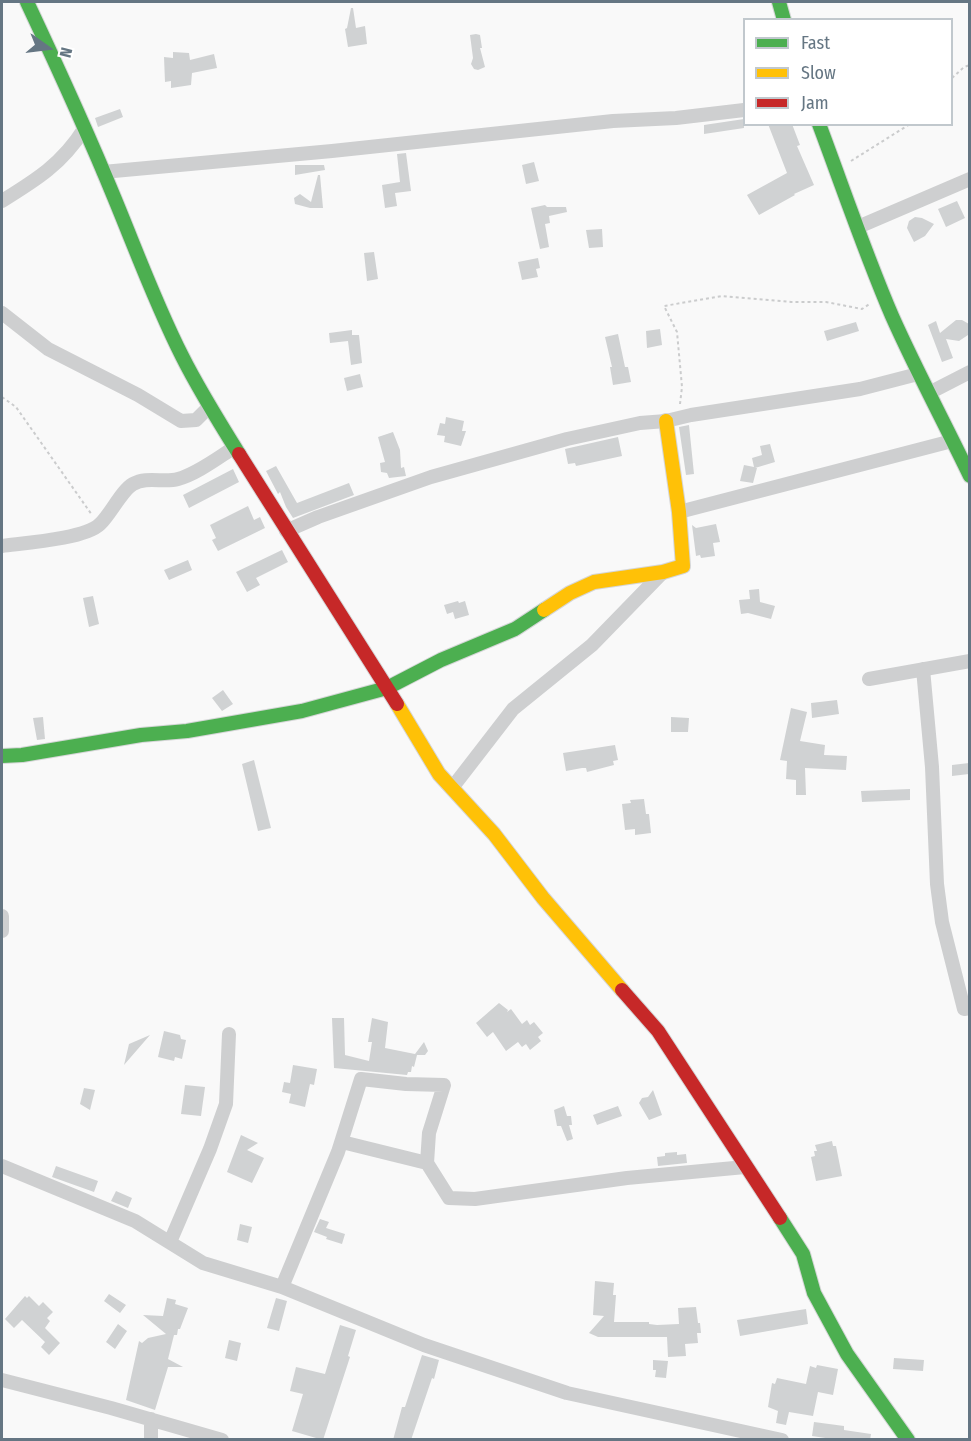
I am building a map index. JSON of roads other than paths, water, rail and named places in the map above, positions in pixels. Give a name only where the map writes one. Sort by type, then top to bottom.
[{"type":"street","points":[[27,2],[181,355],[209,407],[439,774],[494,834],[543,898],[658,1031],[804,1254],[814,1293],[847,1354],[908,1440]]},
{"type":"street","points":[[779,2],[783,18]]},
{"type":"street","points":[[103,172],[332,151],[612,121],[676,118],[743,111]]},
{"type":"street","points":[[820,126],[883,295],[918,374],[969,476]]},
{"type":"street","points":[[2,201],[40,178],[56,165],[74,145],[84,129]]},
{"type":"street","points":[[858,227],[969,179]]},
{"type":"street","points":[[2,313],[48,349],[138,395],[181,421],[196,420],[209,407]]},
{"type":"street","points":[[929,393],[969,372]]},
{"type":"street","points":[[286,531],[318,517],[431,477],[567,439],[640,423],[672,420],[860,388],[918,374]]},
{"type":"street","points":[[2,756],[22,755],[141,735],[187,731],[302,711],[387,688],[441,660],[515,629],[570,593],[594,582],[663,572],[683,566],[672,420]]},
{"type":"street","points":[[679,512],[952,441]]},
{"type":"street","points":[[2,546],[59,538],[99,526],[132,484],[151,480],[178,479],[235,447]]},
{"type":"street","points":[[452,788],[513,709],[592,645],[663,572]]},
{"type":"street","points":[[869,680],[969,661]]},
{"type":"street","points":[[923,669],[932,767],[937,884],[942,922],[964,1010],[969,1008]]},
{"type":"street","points":[[2,916],[2,931]]},
{"type":"street","points":[[170,1242],[206,1159],[226,1104],[229,1034]]},
{"type":"street","points":[[282,1287],[342,1142],[361,1079],[444,1085],[429,1133],[427,1163],[449,1198],[475,1199],[627,1178],[745,1167]]},
{"type":"street","points":[[342,1142],[427,1163]]},
{"type":"street","points":[[2,1166],[135,1221],[203,1263],[282,1287],[424,1345],[567,1393],[782,1440]]},
{"type":"street","points":[[2,1380],[222,1440]]},
{"type":"street","points":[[151,1419],[151,1440]]}]
